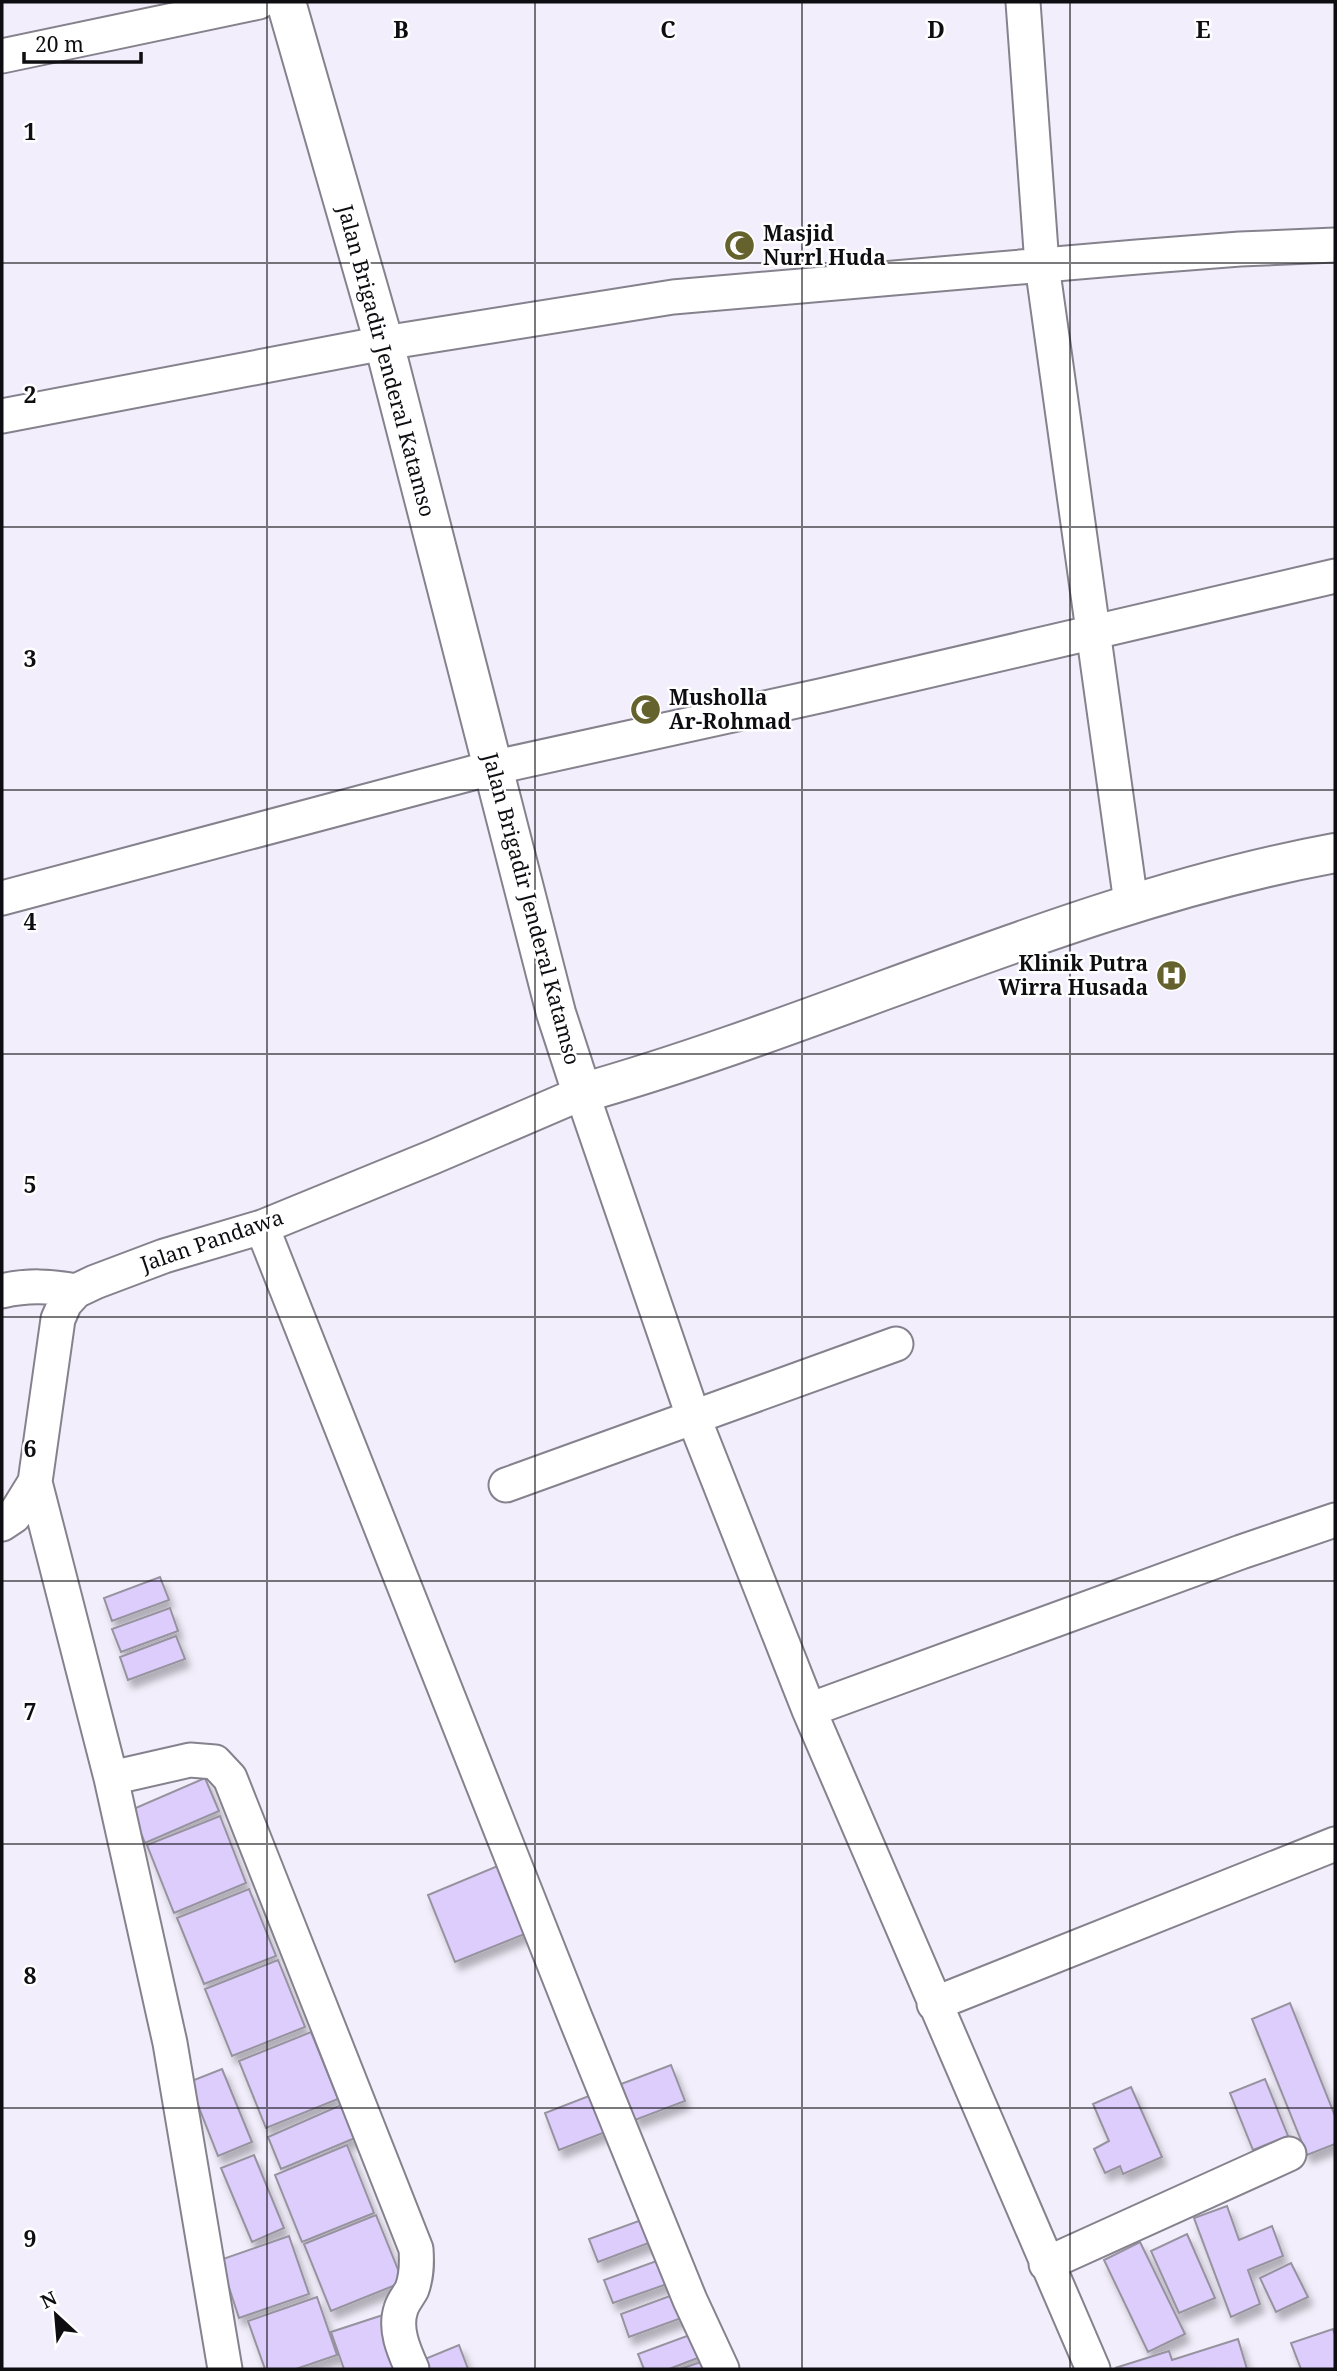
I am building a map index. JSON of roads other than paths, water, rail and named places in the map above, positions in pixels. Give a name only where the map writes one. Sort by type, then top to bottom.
[{"type":"main road","name":"Jalan Brigadir Jenderal Katamso","points":[[286,2],[384,343],[491,768],[556,1013],[582,1093],[705,1055],[1131,903],[1275,864],[1335,853]]},
{"type":"street","points":[[2,56],[259,2]]},
{"type":"street","points":[[1023,2],[1042,265],[1131,903]]},
{"type":"street","points":[[2,416],[384,343],[673,297],[1240,249],[1335,246]]},
{"type":"street","points":[[2,898],[491,768],[824,695],[1335,576]]},
{"type":"street","points":[[582,1093],[693,1416],[809,1710],[1093,2369]]},
{"type":"street","name":"Jalan Pandawa","points":[[76,1291],[164,1256],[262,1227],[582,1093]]},
{"type":"street","points":[[262,1227],[575,2017],[690,2300],[722,2369]]},
{"type":"street","points":[[2,1291],[46,1286],[76,1291]]},
{"type":"street","points":[[76,1291],[65,1303],[58,1319],[35,1482],[111,1778],[170,2043],[225,2369]]},
{"type":"street","points":[[506,1485],[896,1344]]},
{"type":"street","points":[[2,1524],[14,1516],[35,1482]]},
{"type":"street","points":[[809,1710],[1228,1556],[1335,1520]]},
{"type":"street","points":[[111,1778],[190,1760],[215,1762],[230,1778],[416,2249],[417,2268],[399,2321],[403,2347],[412,2369]]},
{"type":"street","points":[[934,2004],[1335,1844]]},
{"type":"street","points":[[1046,2264],[1289,2154]]},
{"type":"place","name":"Masjid Nurrl Huda","points":[[740,246]]},
{"type":"place","name":"Musholla Ar-Rohmad","points":[[646,710]]},
{"type":"place","name":"Klinik Putra Wirra Husada","points":[[1171,976]]}]
